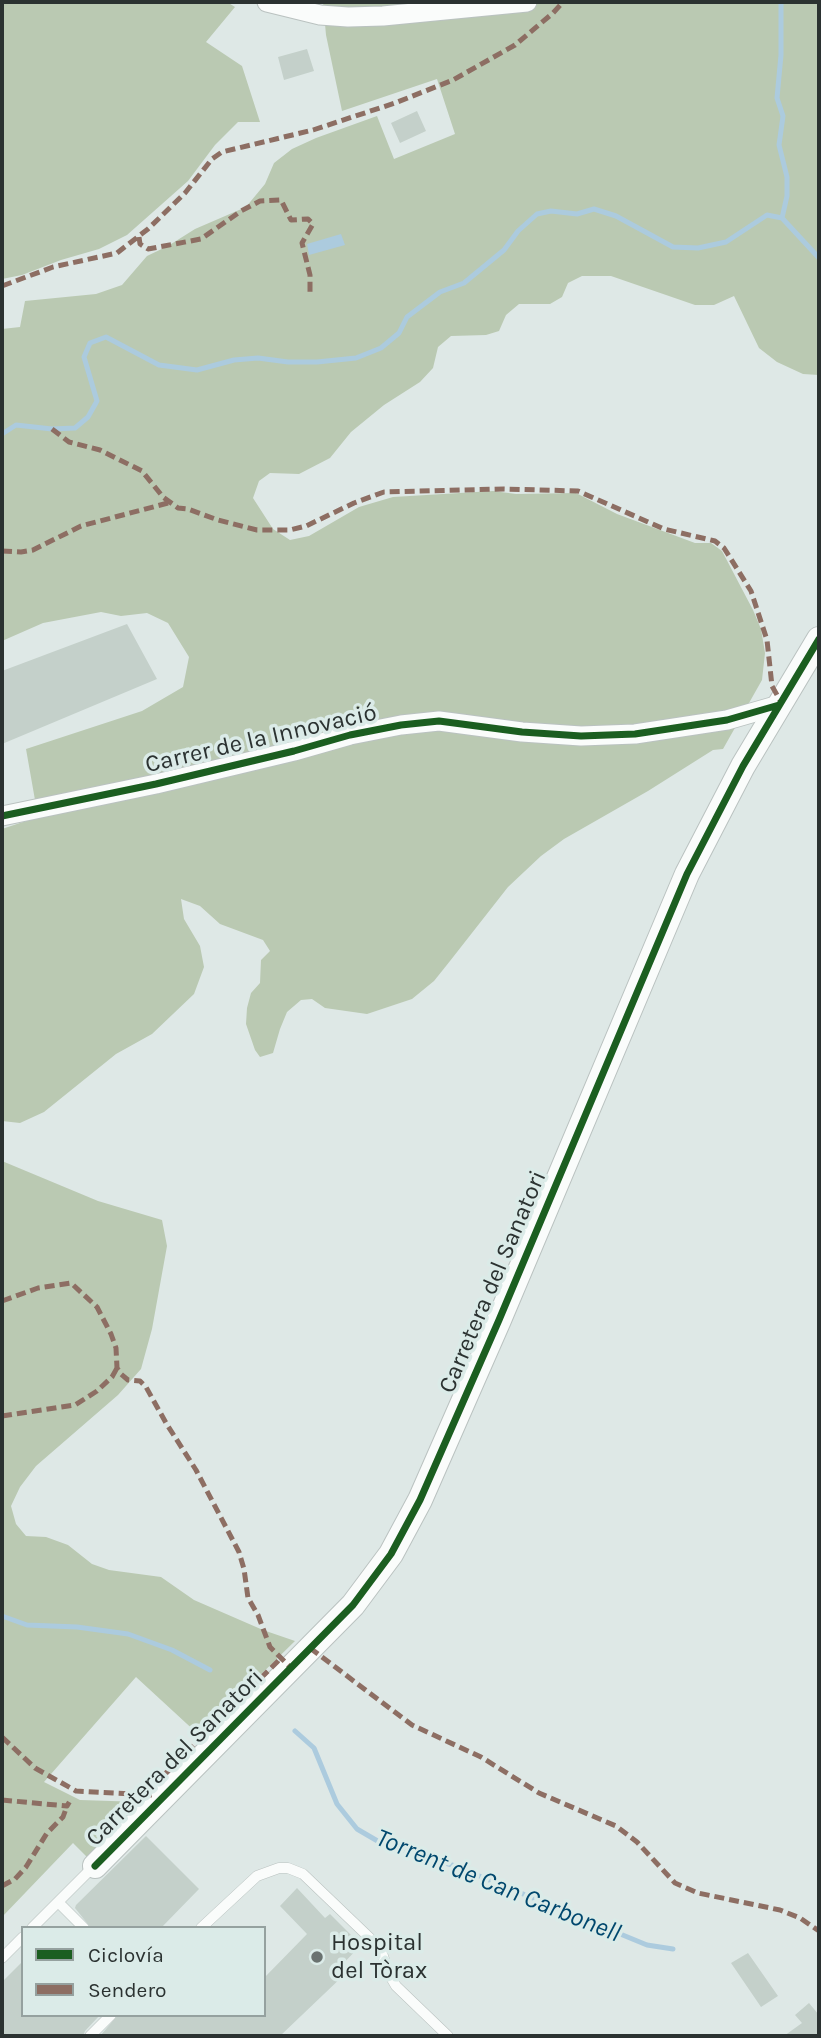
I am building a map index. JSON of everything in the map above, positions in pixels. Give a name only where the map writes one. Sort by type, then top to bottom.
[{"type":"street","points":[[267,2],[320,15],[348,17],[410,14],[527,2]]},
{"type":"street","name":"Carretera del Sanatori","points":[[95,1866],[353,1605],[391,1554],[420,1500],[499,1320],[687,874],[743,766],[819,639]]},
{"type":"street","name":"Carrer de la Innovació","points":[[2,816],[156,784],[350,735],[401,725],[439,721],[522,732],[581,736],[635,734],[727,720],[779,705]]},
{"type":"lane","points":[[34,1926],[95,1866]]},
{"type":"lane","points":[[203,1926],[257,1876],[279,1868],[288,1868],[303,1874],[375,1943],[396,1986],[448,2036]]},
{"type":"lane","points":[[58,1902],[82,1926]]},
{"type":"lane","points":[[2,1958],[21,1939]]},
{"type":"lane","points":[[90,2036],[109,2017]]},
{"type":"green space","points":[[2,2],[227,2],[235,7],[206,42],[242,66],[260,122],[238,122],[215,145],[188,181],[127,235],[99,249],[2,279]]},
{"type":"green space","points":[[323,2],[819,2],[819,375],[803,374],[777,362],[759,348],[734,296],[714,305],[695,305],[611,276],[582,276],[568,283],[562,297],[550,304],[519,304],[506,315],[499,331],[486,335],[451,336],[438,347],[433,368],[420,382],[384,405],[351,432],[330,458],[299,474],[270,473],[259,481],[253,498],[273,529],[290,540],[309,536],[359,507],[393,497],[493,491],[516,494],[576,493],[617,514],[695,543],[711,543],[722,551],[761,629],[765,653],[762,680],[723,749],[713,750],[564,839],[541,856],[508,887],[434,981],[412,999],[367,1014],[325,1008],[312,999],[301,1000],[287,1012],[273,1053],[260,1057],[246,1024],[251,993],[260,983],[261,960],[270,951],[263,940],[220,924],[200,906],[181,899],[184,919],[200,946],[204,967],[194,994],[152,1034],[116,1054],[44,1112],[20,1123],[2,1121],[2,829],[38,817],[26,749],[142,711],[183,687],[189,657],[168,623],[147,613],[121,616],[101,612],[43,623],[2,641],[2,329],[20,327],[25,301],[96,294],[122,285],[147,256],[195,229],[246,207],[265,184],[274,163],[292,149],[316,138],[377,116],[394,159],[455,134],[437,79],[342,111],[326,35]]},
{"type":"green space","points":[[2,1161],[98,1201],[162,1220],[167,1246],[152,1329],[141,1369],[118,1395],[36,1466],[20,1487],[11,1506],[16,1524],[26,1536],[46,1537],[68,1545],[92,1564],[109,1570],[161,1577],[194,1600],[295,1641],[199,1735],[136,1677],[44,1782],[80,1800],[142,1802],[87,1857],[73,1843],[2,1917]]},
{"type":"water","points":[[341,234],[345,245],[309,255],[307,244]]},
{"type":"building","points":[[307,49],[314,71],[284,80],[278,57]]},
{"type":"building","points":[[417,111],[426,131],[400,143],[391,123]]},
{"type":"building","points":[[127,624],[157,679],[2,744],[2,671]]},
{"type":"building","points":[[146,1836],[199,1889],[163,1926],[89,1926],[75,1908]]},
{"type":"building","name":"Hospital del Tòrax","points":[[297,1888],[325,1918],[330,1914],[361,1945],[339,1968],[345,1974],[280,2036],[100,2036],[116,2017],[266,2017],[266,1976],[307,1934],[280,1906]]},
{"type":"building","points":[[748,1953],[778,1996],[761,2007],[731,1963]]},
{"type":"building","points":[[21,1963],[21,2017],[98,2017],[83,2036],[2,2036],[2,1982]]},
{"type":"building","points":[[809,2003],[819,2015],[819,2036],[784,2036],[802,2023],[795,2015]]},
{"type":"waterway","points":[[781,2],[781,55],[777,98],[783,116],[779,145],[787,177],[787,196],[782,218],[819,258]]},
{"type":"waterway","points":[[2,434],[16,425],[52,429],[75,428],[88,417],[97,401],[84,357],[90,343],[106,337],[159,365],[197,370],[234,360],[258,358],[288,362],[356,358],[381,348],[399,333],[407,317],[440,292],[464,283],[504,250],[518,231],[537,214],[551,211],[577,214],[594,209],[616,216],[673,247],[698,248],[726,242],[767,215],[782,218]]},
{"type":"waterway","name":"Torrent de Can Carbonell","points":[[2,1616],[27,1625],[77,1627],[128,1634],[172,1650],[210,1670]]},
{"type":"waterway","name":"Torrent de Can Carbonell","points":[[295,1731],[314,1748],[337,1804],[357,1829],[381,1843],[455,1866],[647,1945],[673,1949]]},
{"type":"marked path","points":[[2,286],[53,267],[117,253],[148,229],[185,193],[212,159],[222,152],[313,130],[395,103],[453,80],[515,45],[563,2]]},
{"type":"marked path","points":[[139,237],[140,244],[148,249],[201,239],[260,201],[281,200],[291,220],[308,219],[313,224],[302,243],[310,275],[310,292]]},
{"type":"marked path","points":[[52,429],[69,442],[100,450],[142,471],[163,497],[178,508],[257,530],[290,530],[306,526],[384,492],[504,489],[578,491],[664,529],[715,541],[724,548],[751,591],[767,640],[772,686],[781,702]]},
{"type":"marked path","points":[[2,551],[33,550],[81,526],[168,503]]},
{"type":"marked path","points":[[2,1301],[38,1288],[71,1283],[97,1307],[116,1348],[117,1368],[128,1380],[140,1381],[146,1387],[196,1470],[239,1552],[248,1598],[258,1615],[270,1647],[291,1668]]},
{"type":"marked path","points":[[2,1416],[75,1405],[97,1391],[112,1377],[117,1368]]},
{"type":"marked path","points":[[310,1648],[412,1725],[481,1757],[539,1793],[616,1826],[637,1842],[675,1883],[698,1893],[780,1910],[800,1918],[819,1931]]},
{"type":"marked path","points":[[144,1795],[281,1658]]},
{"type":"marked path","points":[[2,1737],[35,1768],[76,1791],[152,1795]]},
{"type":"marked path","points":[[2,1800],[67,1806],[71,1799]]},
{"type":"marked path","points":[[2,1886],[15,1879],[26,1867],[47,1833],[63,1817],[67,1806]]},
{"type":"cycle path","points":[[95,1866],[353,1605],[391,1554],[420,1500],[499,1320],[687,874],[743,766],[819,639]]},
{"type":"cycle path","points":[[2,816],[156,784],[350,735],[401,725],[439,721],[522,732],[581,736],[635,734],[727,720],[779,705]]},
{"type":"place","name":"Hospital del Tòrax","points":[[317,1957]]}]
